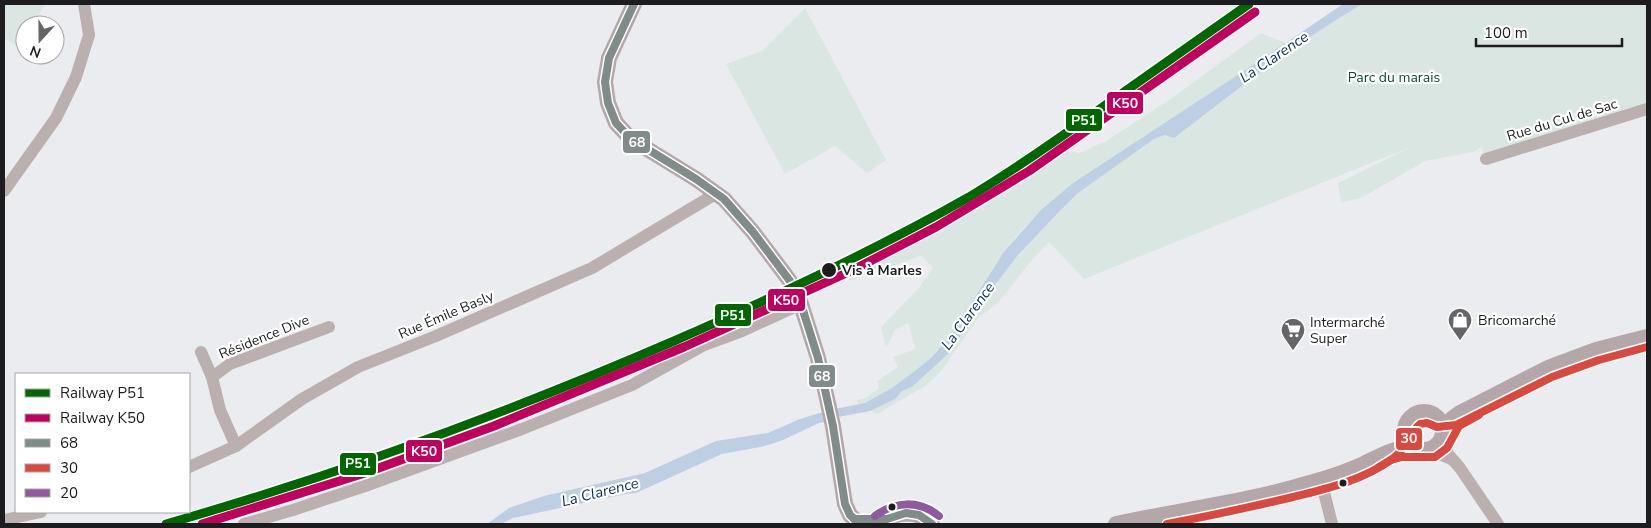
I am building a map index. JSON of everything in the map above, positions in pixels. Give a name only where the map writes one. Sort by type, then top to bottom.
[{"type":"main road","points":[[634,4],[609,58],[605,82],[608,103],[616,123],[631,139],[717,193],[737,213],[790,280],[801,304],[818,358],[833,426],[842,495],[848,512],[857,522],[884,521],[899,514],[912,514],[924,518],[932,524]]},
{"type":"main road","points":[[1116,524],[1244,499],[1321,480],[1364,464],[1386,452],[1401,447],[1420,448],[1435,446],[1440,429],[1460,413],[1548,368],[1596,350],[1647,337]]},
{"type":"main road","points":[[1386,452],[1399,438],[1409,420],[1416,414],[1429,413],[1440,429]]},
{"type":"main road","points":[[1405,429],[1407,439],[1420,448]]},
{"type":"street","points":[[4,190],[56,118],[76,77],[89,35],[84,4]]},
{"type":"street","name":"Rue du Cul de Sac","points":[[1486,158],[1647,109]]},
{"type":"street","name":"Rue Émile Basly","points":[[190,466],[236,446],[302,399],[350,371],[592,268],[717,193]]},
{"type":"street","points":[[244,524],[365,486],[522,430],[632,385],[704,345],[742,331],[801,304]]},
{"type":"street","name":"Résidence Dive","points":[[212,377],[230,364],[329,327]]},
{"type":"street","name":"Résidence Dive","points":[[201,352],[212,377],[220,410],[236,446]]},
{"type":"street","points":[[1440,429],[1448,453],[1498,524]]},
{"type":"street","points":[[1420,448],[1454,460]]},
{"type":"street","points":[[1321,480],[1332,524]]},
{"type":"street","points":[[4,520],[36,513]]},
{"type":"green space","points":[[4,4],[45,4],[38,15],[15,15],[15,45],[4,38]]},
{"type":"green space","name":"Parc du marais","points":[[1362,4],[1647,4],[1647,109],[1486,159],[1481,147],[1473,152],[1425,161],[1363,197],[1341,203],[1338,183],[1413,146],[1084,279],[1049,242],[1030,262],[998,303],[978,318],[942,370],[927,385],[877,414],[870,411],[895,399],[902,391],[912,387],[949,353],[991,290],[1018,255],[1078,193],[1154,139],[1165,135],[1174,138],[1290,51]]},
{"type":"green space","points":[[805,8],[886,160],[867,173],[835,146],[785,174],[726,64],[762,51]]},
{"type":"green space","points":[[1261,33],[1286,43],[1073,183],[1054,199],[1003,253],[957,327],[932,358],[883,394],[858,405],[857,400],[866,398],[879,388],[877,381],[898,367],[893,357],[916,349],[908,323],[895,330],[886,348],[881,327],[919,288],[933,268],[921,255],[850,281],[846,274],[874,264],[904,249],[936,226],[975,206],[1059,150],[1080,153],[1108,140],[1175,96]]},
{"type":"water","name":"La Clarence","points":[[1343,4],[1362,4],[1290,51],[1174,138],[1165,135],[1154,139],[1078,193],[1018,255],[991,290],[949,353],[912,387],[902,391],[895,399],[870,411],[838,417],[835,409],[865,403],[892,388],[931,358],[949,338],[1003,253],[1041,210],[1073,183]]},
{"type":"water","name":"La Clarence","points":[[823,412],[825,422],[765,446],[722,454],[636,493],[513,518],[501,524],[487,524],[509,508],[544,496],[645,473],[716,441],[768,433],[800,419]]},
{"type":"rail line","name":"P51","points":[[166,524],[359,463],[549,393],[674,341],[823,273],[897,236],[986,187],[1052,143],[1249,4]]},
{"type":"rail line","name":"K50","points":[[202,524],[365,473],[494,426],[684,347],[853,270],[936,227],[1029,171],[1255,12]]},
{"type":"transit line","name":"68","points":[[634,4],[609,58],[605,82],[608,103],[616,123],[631,139],[696,179],[724,199],[753,232],[790,281],[801,304],[818,358],[833,426],[845,504],[850,515],[860,524]]},
{"type":"transit line","name":"30","points":[[1167,524],[1277,501],[1344,483],[1369,473],[1392,459],[1401,451],[1420,424],[1427,423],[1437,427],[1456,425],[1552,377],[1599,360],[1647,347]]},
{"type":"transit line","name":"30","points":[[1379,467],[1391,460],[1402,457],[1435,457],[1447,448],[1459,426],[1479,415]]},
{"type":"transit line","name":"20","points":[[875,516],[891,507],[907,504],[923,507],[939,516]]},
{"type":"transit line","name":"68","points":[[854,519],[887,519],[906,513],[919,515],[932,524]]},
{"type":"place","name":"Vis à Marles","points":[[829,270]]},
{"type":"place","name":"Bricomarché","points":[[1460,341]]},
{"type":"place","name":"Intermarché Super","points":[[1293,351]]}]
